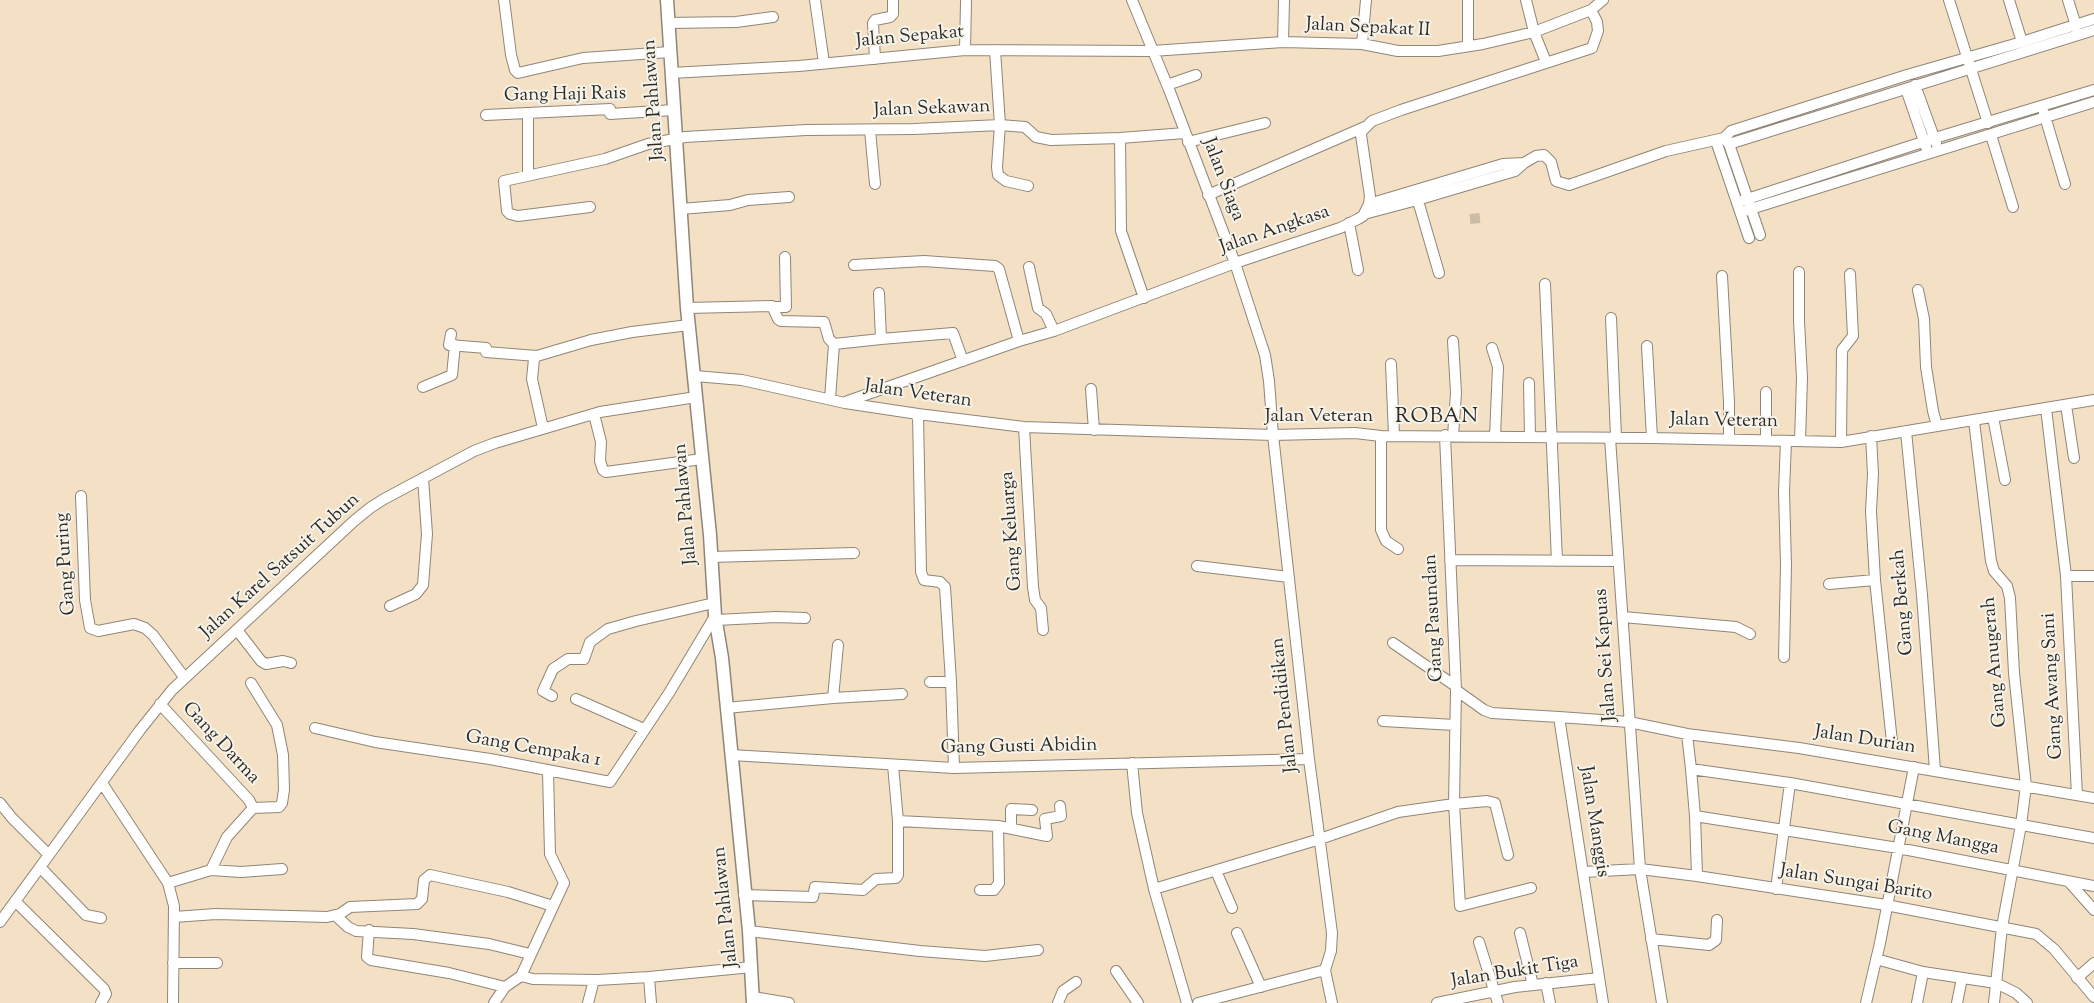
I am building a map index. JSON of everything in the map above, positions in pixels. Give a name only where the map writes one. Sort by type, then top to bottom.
[{"type":"main road","name":"Jalan Pahlawan","points":[[667,0],[688,324],[695,376],[714,603],[731,755],[754,1000]]},
{"type":"street","points":[[504,0],[511,55],[518,73],[582,58],[670,52]]},
{"type":"street","points":[[815,0],[824,63]]},
{"type":"street","points":[[874,59],[873,23],[875,20],[890,17],[893,14],[893,0]]},
{"type":"street","name":"Jalan Siaga","points":[[1132,0],[1235,262],[1265,355],[1273,435]]},
{"type":"street","points":[[1283,42],[1284,0]]},
{"type":"street","points":[[1362,44],[1366,0]]},
{"type":"street","points":[[1468,0],[1468,46]]},
{"type":"street","points":[[1526,0],[1534,32],[1546,62]]},
{"type":"street","name":"Jalan Sepakat II","points":[[1152,51],[1283,42],[1362,44],[1398,51],[1438,51],[1508,39],[1534,32],[1590,10],[1602,0]]},
{"type":"street","points":[[1949,0],[1988,123]]},
{"type":"street","points":[[2009,0],[2022,42]]},
{"type":"street","points":[[2068,0],[2077,30]]},
{"type":"street","points":[[965,50],[966,2]]},
{"type":"street","points":[[1590,10],[1597,22],[1598,31],[1592,48],[1372,121],[1362,131],[1370,204],[1416,196],[1515,171],[1524,162],[1536,156],[1544,156],[1551,162],[1556,181],[1569,184],[1666,151],[1723,141],[1911,87],[2022,42],[2077,30],[2094,30]]},
{"type":"street","points":[[668,23],[736,22],[772,16]]},
{"type":"street","points":[[1723,141],[1731,131],[1907,75],[1968,63],[2077,30],[2094,19]]},
{"type":"street","name":"Jalan Sepakat","points":[[671,73],[824,63],[965,50],[1152,51]]},
{"type":"street","points":[[995,50],[1000,125],[996,168],[998,175],[1006,182],[1028,186]]},
{"type":"street","points":[[1907,75],[1928,153]]},
{"type":"street","points":[[1167,85],[1196,76]]},
{"type":"street","points":[[1911,87],[1939,150]]},
{"type":"street","points":[[1750,204],[1935,138],[2094,90]]},
{"type":"street","points":[[1739,207],[1939,150],[2094,102]]},
{"type":"street","points":[[2042,107],[2065,184]]},
{"type":"street","name":"Gang Haji Rais","points":[[486,115],[610,109],[610,114],[674,110]]},
{"type":"street","points":[[528,113],[528,175]]},
{"type":"street","name":"Jalan Sekawan","points":[[590,207],[518,216],[510,214],[504,181],[605,159],[648,144],[685,137],[806,130],[870,130],[1000,125],[1025,127],[1041,139],[1187,138],[1265,123]]},
{"type":"street","points":[[1208,195],[1368,125]]},
{"type":"street","points":[[870,130],[875,184]]},
{"type":"street","points":[[1991,134],[2013,207]]},
{"type":"street","points":[[1120,138],[1121,231],[1144,298]]},
{"type":"street","points":[[1723,141],[1750,204],[1760,235]]},
{"type":"street","points":[[1723,141],[1739,207],[1749,238]]},
{"type":"street","points":[[1364,214],[1416,196]]},
{"type":"street","points":[[1416,196],[1439,273]]},
{"type":"street","points":[[681,209],[730,205],[748,200],[789,197]]},
{"type":"street","name":"Jalan Angkasa","points":[[845,402],[1019,341],[1054,331],[1235,262],[1350,223],[1364,214],[1370,204]]},
{"type":"street","points":[[1350,223],[1358,270]]},
{"type":"street","points":[[687,308],[786,307],[784,257]]},
{"type":"street","points":[[854,265],[924,261],[995,266],[999,269],[1019,341]]},
{"type":"street","points":[[1029,267],[1038,308],[1046,314],[1054,331]]},
{"type":"street","points":[[1799,272],[1802,378],[1800,441]]},
{"type":"street","points":[[1841,442],[1842,350],[1853,336],[1850,274]]},
{"type":"street","points":[[1722,276],[1729,402],[1729,439]]},
{"type":"street","points":[[1545,284],[1557,561]]},
{"type":"street","points":[[1918,290],[1924,319],[1928,387],[1937,426]]},
{"type":"street","points":[[879,293],[881,338]]},
{"type":"street","points":[[774,307],[778,319],[781,321],[824,322],[829,340],[834,344],[881,338],[953,333],[963,361]]},
{"type":"street","name":"Jalan Sei Kapuas","points":[[1612,318],[1613,438],[1618,561],[1629,722],[1640,869],[1662,1003]]},
{"type":"street","points":[[452,334],[449,345],[486,348],[486,352],[537,356],[591,340],[688,324]]},
{"type":"street","name":"Gang Pasundan","points":[[1453,341],[1456,393],[1449,436],[1450,560],[1455,687],[1484,710],[1492,713],[1559,717]]},
{"type":"street","points":[[830,399],[834,344]]},
{"type":"street","points":[[423,387],[452,375],[455,345]]},
{"type":"street","points":[[1647,346],[1652,438]]},
{"type":"street","points":[[1492,348],[1498,368],[1495,436]]},
{"type":"street","points":[[537,356],[534,359],[532,379],[542,428]]},
{"type":"street","points":[[1391,364],[1394,435]]},
{"type":"street","name":"Jalan Veteran","points":[[695,376],[742,380],[845,402],[918,414],[1024,427],[1273,435],[1355,433],[1381,436],[1552,436],[1841,442],[2094,400]]},
{"type":"street","points":[[1529,383],[1530,436]]},
{"type":"street","points":[[1091,389],[1094,430]]},
{"type":"street","points":[[1766,392],[1766,440]]},
{"type":"street","name":"Jalan Karel Satsuit Tubun","points":[[0,922],[160,704],[184,677],[354,521],[384,499],[474,452],[542,428],[600,412],[696,397]]},
{"type":"street","points":[[2066,405],[2074,458]]},
{"type":"street","name":"Gang Awang Sani","points":[[2046,408],[2066,576],[2077,795]]},
{"type":"street","points":[[594,414],[601,442],[600,461],[602,470],[606,472],[702,459]]},
{"type":"street","points":[[918,414],[921,572],[924,580],[940,582],[945,587],[954,768]]},
{"type":"street","points":[[1993,417],[2005,480]]},
{"type":"street","name":"Gang Anugerah","points":[[1974,421],[1982,492],[1988,523],[1991,561],[1994,571],[2007,586],[2010,598],[2014,672],[2026,786],[2021,826],[2002,927],[1994,1003]]},
{"type":"street","name":"Gang Keluarga","points":[[1024,427],[1033,587],[1036,600],[1042,608],[1043,630]]},
{"type":"street","name":"Gang Berkah","points":[[1906,431],[1922,595],[1935,770]]},
{"type":"street","name":"Jalan Pendidikan","points":[[1273,435],[1309,759],[1332,933],[1331,951],[1325,970]]},
{"type":"street","points":[[1381,436],[1381,530],[1386,541],[1398,549]]},
{"type":"street","points":[[1871,436],[1873,474],[1871,511],[1875,580],[1892,742]]},
{"type":"street","points":[[1784,657],[1786,565],[1784,492],[1786,441]]},
{"type":"street","points":[[390,606],[420,591],[423,586],[427,534],[423,478]]},
{"type":"street","name":"Gang Puring","points":[[81,496],[84,600],[90,628],[98,631],[134,624],[145,628],[153,635],[184,677]]},
{"type":"street","points":[[711,557],[854,553]]},
{"type":"street","points":[[1450,560],[1618,561]]},
{"type":"street","points":[[1197,566],[1289,577]]},
{"type":"street","points":[[2066,576],[2094,576]]},
{"type":"street","points":[[1829,584],[1875,580]]},
{"type":"street","points":[[552,696],[542,691],[553,669],[568,659],[584,659],[590,642],[608,630],[636,621],[714,603]]},
{"type":"street","points":[[1623,617],[1736,627],[1750,634]]},
{"type":"street","points":[[716,618],[805,618]]},
{"type":"street","name":"Gang Cempaka 1","points":[[315,728],[375,742],[490,759],[610,782],[716,618]]},
{"type":"street","points":[[237,630],[261,661],[266,664],[283,661],[291,663]]},
{"type":"street","points":[[1393,643],[1455,687],[1454,804],[1460,906],[1531,888]]},
{"type":"street","points":[[833,698],[838,646]]},
{"type":"street","points":[[930,682],[951,682]]},
{"type":"street","points":[[211,870],[227,837],[253,808],[279,807],[282,803],[284,790],[283,755],[277,725],[251,683]]},
{"type":"street","points":[[726,708],[902,694]]},
{"type":"street","points":[[576,699],[644,730]]},
{"type":"street","name":"Gang Darma","points":[[160,704],[249,800],[253,808]]},
{"type":"street","points":[[1559,717],[1629,722]]},
{"type":"street","name":"Jalan Manggis","points":[[1559,717],[1603,1003]]},
{"type":"street","points":[[1383,720],[1455,725]]},
{"type":"street","name":"Jalan Durian","points":[[1629,722],[1687,734],[1799,748],[2094,798]]},
{"type":"street","points":[[1687,734],[1695,816],[1697,876]]},
{"type":"street","name":"Gang Gusti Abidin","points":[[731,755],[954,768],[1309,759]]},
{"type":"street","points":[[1132,763],[1137,813],[1154,890],[1187,1003]]},
{"type":"street","points":[[744,895],[813,897],[814,887],[864,890],[876,878],[892,879],[898,875],[898,820],[893,765]]},
{"type":"street","points":[[1866,1003],[1914,767]]},
{"type":"street","points":[[1690,769],[1790,783],[2094,838]]},
{"type":"street","points":[[494,1003],[505,987],[521,976],[564,883],[564,879],[550,854],[548,771]]},
{"type":"street","points":[[102,782],[168,883],[174,906],[173,1003]]},
{"type":"street","points":[[1776,889],[1790,783]]},
{"type":"street","points":[[1154,890],[1320,839],[1398,812],[1454,804],[1487,801],[1495,803],[1508,855]]},
{"type":"street","points":[[0,803],[12,818],[49,855]]},
{"type":"street","points":[[898,820],[998,826],[1047,836],[1045,820],[1061,816],[1060,806]]},
{"type":"street","points":[[1011,828],[1012,809],[1032,810]]},
{"type":"street","name":"Gang Mangga","points":[[1695,816],[1898,848],[2070,883],[2094,886]]},
{"type":"street","points":[[980,890],[994,890],[1000,883],[998,826]]},
{"type":"street","points":[[41,868],[86,916],[101,918]]},
{"type":"street","name":"Jalan Sungai Barito","points":[[1583,872],[1640,869],[1697,876],[1886,905],[2036,934],[2042,937],[2054,949],[2094,997]]},
{"type":"street","points":[[168,883],[211,870],[241,872],[282,870]]},
{"type":"street","points":[[1216,871],[1232,908]]},
{"type":"street","points":[[174,917],[216,914],[298,917],[335,915],[350,907],[418,904],[422,899],[424,880],[430,875],[508,892],[553,906]]},
{"type":"street","points":[[2070,883],[2094,910]]},
{"type":"street","points":[[16,902],[104,989],[106,994],[101,1003]]},
{"type":"street","points":[[335,915],[353,930],[413,934],[489,944],[530,954]]},
{"type":"street","points":[[1651,939],[1708,945],[1716,940],[1717,920]]},
{"type":"street","points":[[368,930],[367,957],[372,960],[449,973],[505,987]]},
{"type":"street","points":[[748,931],[920,951],[985,956],[1038,950]]},
{"type":"street","points":[[1237,933],[1261,987]]},
{"type":"street","points":[[1520,933],[1533,985]]},
{"type":"street","points":[[1479,942],[1498,1003]]},
{"type":"street","points":[[1876,959],[1923,972],[1996,982],[2016,993],[2027,1003]]},
{"type":"street","points":[[173,963],[217,963]]},
{"type":"street","points":[[2077,978],[2094,963]]},
{"type":"street","points":[[521,976],[533,979],[594,980],[649,977],[752,967]]},
{"type":"street","points":[[1198,1003],[1325,970],[1332,1003]]},
{"type":"street","points":[[1116,971],[1138,1003]]},
{"type":"street","points":[[1917,1003],[1923,972]]},
{"type":"street","points":[[649,977],[651,1003]]},
{"type":"street","name":"Jalan Bukit Tiga","points":[[1437,1003],[1515,987],[1599,978]]},
{"type":"street","points":[[1957,1003],[1962,978]]},
{"type":"street","points":[[588,1003],[594,980]]},
{"type":"street","points":[[1058,1003],[1062,991],[1076,982]]},
{"type":"street","points":[[1546,983],[1550,1003]]},
{"type":"street","points":[[754,1000],[789,1003]]},
{"type":"tunnel","points":[[1470,219],[1480,218]]},
{"type":"district","name":"ROBAN","points":[[1437,418]]}]
